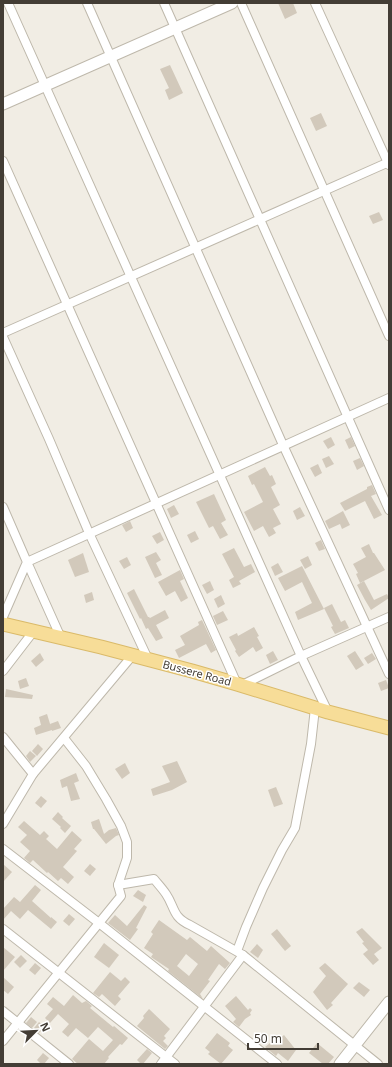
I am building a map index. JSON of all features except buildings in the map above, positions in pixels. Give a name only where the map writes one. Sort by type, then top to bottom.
[{"type":"main road","name":"Bussere Road","points":[[3,624],[148,659],[389,728]]},
{"type":"street","points":[[8,3],[301,656],[322,710],[311,744],[295,828],[263,888],[246,927],[240,953],[204,1007],[164,1061]]},
{"type":"street","points":[[86,3],[283,446],[389,674]]},
{"type":"street","points":[[164,3],[389,510]]},
{"type":"street","points":[[3,104],[232,3]]},
{"type":"street","points":[[241,3],[389,336]]},
{"type":"street","points":[[3,333],[389,163],[315,3]]},
{"type":"street","points":[[3,161],[156,503],[240,685],[389,617]]},
{"type":"street","points":[[3,338],[49,439],[89,533],[148,659]]},
{"type":"street","points":[[3,617],[27,562],[389,398]]},
{"type":"street","points":[[3,507],[61,638]]},
{"type":"street","points":[[3,671],[33,632]]},
{"type":"street","points":[[3,824],[33,774],[132,656]]},
{"type":"street","points":[[3,737],[33,774]]},
{"type":"street","points":[[3,1041],[121,896],[118,885],[127,858],[127,842],[121,826],[86,766],[64,738]]},
{"type":"street","points":[[3,849],[277,1064]]},
{"type":"street","points":[[118,885],[154,879],[166,894],[174,912],[182,922],[240,953],[378,1064]]},
{"type":"street","points":[[3,929],[164,1061],[175,1064]]},
{"type":"street","points":[[340,1064],[389,1002]]},
{"type":"street","points":[[3,1011],[69,1064]]}]
